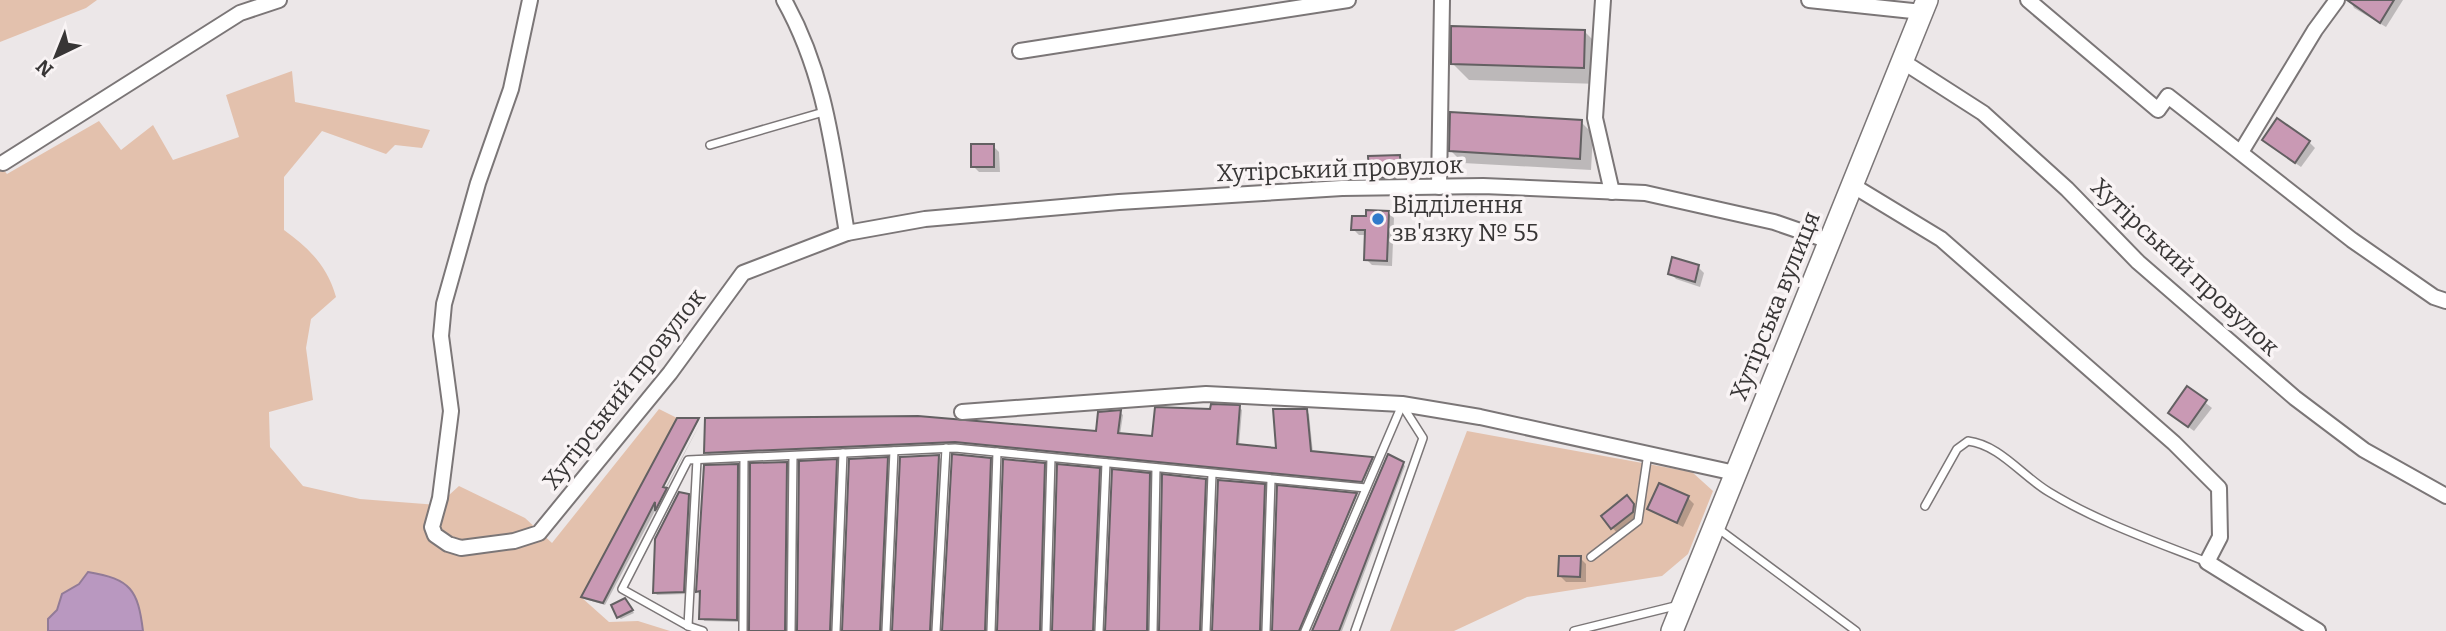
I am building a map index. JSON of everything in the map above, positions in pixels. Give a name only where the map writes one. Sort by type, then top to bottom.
[{"type":"main road","name":"Хутірська вулиця","points":[[1672,631],[1924,6]]},
{"type":"street","points":[[3,163],[240,13],[279,0]]},
{"type":"street","name":"Хутірський провулок","points":[[530,0],[511,89],[478,183],[444,304],[441,336],[451,411],[440,498],[432,527],[435,535],[460,548],[513,541],[539,533],[670,373],[743,273],[847,233],[925,219],[1119,202],[1342,188],[1439,187],[1645,193],[1774,222],[1829,241]]},
{"type":"street","points":[[785,0],[805,37],[827,111],[847,233]]},
{"type":"street","points":[[1020,51],[1348,0]]},
{"type":"street","points":[[1439,187],[1442,0]]},
{"type":"street","points":[[1603,0],[1595,118],[1612,192]]},
{"type":"street","points":[[1809,0],[1924,6]]},
{"type":"street","points":[[2028,0],[2158,110],[2168,96],[2352,240],[2434,297],[2446,301]]},
{"type":"street","points":[[2241,152],[2315,30],[2337,0]]},
{"type":"street","name":"Хутірський провулок","points":[[1902,61],[1983,113],[2067,189],[2138,262],[2295,398],[2364,450],[2446,496]]},
{"type":"street","points":[[1852,185],[1941,239],[2174,443],[2219,488],[2220,537],[2207,562],[2318,631]]},
{"type":"street","points":[[962,412],[1206,394],[1402,404],[1735,473]]},
{"type":"lane","points":[[710,145],[827,111]]},
{"type":"lane","points":[[1306,631],[1402,404]]},
{"type":"lane","points":[[1354,631],[1423,438],[1402,404]]},
{"type":"lane","points":[[1925,506],[1956,449],[1968,441],[1984,443],[2049,492],[2130,532],[2207,562]]},
{"type":"lane","points":[[703,631],[688,626],[622,589],[688,460],[946,449],[1366,488]]},
{"type":"lane","points":[[936,631],[946,449]]},
{"type":"lane","points":[[886,631],[894,451]]},
{"type":"lane","points":[[991,631],[997,452]]},
{"type":"lane","points":[[836,631],[843,453]]},
{"type":"lane","points":[[1591,557],[1639,521],[1648,453]]},
{"type":"lane","points":[[791,631],[793,456]]},
{"type":"lane","points":[[743,631],[744,458]]},
{"type":"lane","points":[[1046,631],[1051,458]]},
{"type":"lane","points":[[688,626],[697,460]]},
{"type":"lane","points":[[1099,631],[1106,463]]},
{"type":"lane","points":[[1153,631],[1156,468]]},
{"type":"lane","points":[[1206,631],[1212,474]]},
{"type":"lane","points":[[1266,631],[1271,480]]},
{"type":"lane","points":[[1715,526],[1856,631]]},
{"type":"lane","points":[[1574,631],[1683,604]]},
{"type":"shaded area","points":[[0,0],[97,0],[86,8],[0,42]]},
{"type":"shaded area","points":[[292,71],[295,102],[430,130],[422,148],[395,145],[386,154],[322,131],[284,177],[284,230],[302,244],[323,267],[336,297],[311,319],[306,348],[313,400],[269,412],[270,447],[303,486],[360,499],[438,505],[459,486],[525,518],[552,543],[659,409],[677,418],[581,597],[609,622],[638,621],[670,631],[0,631],[0,166],[7,174],[99,121],[121,150],[153,125],[173,160],[239,137],[226,95]]},
{"type":"shaded area","points":[[1467,431],[1692,472],[1713,491],[1688,554],[1662,576],[1527,597],[1454,631],[1390,631]]},
{"type":"shaded area","points":[[88,572],[114,578],[130,589],[138,605],[143,631],[48,631],[48,619],[57,610],[62,594],[79,584]]},
{"type":"building","points":[[2347,0],[2394,0],[2380,23]]},
{"type":"building","points":[[1451,26],[1585,30],[1584,68],[1451,64]]},
{"type":"building","points":[[1450,112],[1582,120],[1580,159],[1449,151]]},
{"type":"building","points":[[2277,118],[2310,141],[2295,163],[2262,140]]},
{"type":"building","points":[[971,144],[994,144],[994,167],[971,167]]},
{"type":"building","points":[[1400,155],[1401,177],[1369,178],[1368,156]]},
{"type":"building","points":[[1366,210],[1389,211],[1387,261],[1364,260],[1365,230],[1351,230],[1352,216],[1366,216]]},
{"type":"building","points":[[1672,257],[1699,265],[1695,282],[1668,274]]},
{"type":"building","points":[[2187,386],[2207,400],[2188,427],[2168,413]]},
{"type":"building","points":[[1211,404],[1240,405],[1237,444],[1276,448],[1273,409],[1307,409],[1311,451],[1373,457],[1362,482],[955,442],[704,453],[705,418],[918,416],[1096,431],[1098,412],[1121,410],[1118,433],[1152,436],[1155,407],[1210,409]]},
{"type":"building","points":[[677,418],[699,418],[663,487],[667,488],[655,511],[655,502],[603,603],[581,597]]},
{"type":"building","points":[[952,454],[991,458],[985,631],[942,631]]},
{"type":"building","points":[[1388,454],[1404,462],[1339,631],[1312,631]]},
{"type":"building","points":[[939,455],[930,631],[892,631],[900,457]]},
{"type":"building","points":[[888,457],[880,631],[842,631],[849,459]]},
{"type":"building","points":[[837,459],[830,631],[797,631],[799,461]]},
{"type":"building","points":[[1003,459],[1045,463],[1040,631],[997,631]]},
{"type":"building","points":[[787,462],[785,631],[749,631],[750,463]]},
{"type":"building","points":[[738,464],[737,620],[699,619],[700,591],[696,592],[704,465]]},
{"type":"building","points":[[1057,464],[1100,468],[1093,631],[1052,631]]},
{"type":"building","points":[[1112,469],[1150,473],[1147,631],[1105,631]]},
{"type":"building","points":[[1162,474],[1206,479],[1200,631],[1159,631]]},
{"type":"building","points":[[1218,480],[1265,484],[1260,631],[1212,631]]},
{"type":"building","points":[[1659,483],[1689,496],[1677,523],[1647,509]]},
{"type":"building","points":[[1277,485],[1357,493],[1299,631],[1272,631]]},
{"type":"building","points":[[679,492],[689,494],[684,592],[653,593],[655,539]]},
{"type":"building","points":[[1627,495],[1634,504],[1633,512],[1611,529],[1601,516]]},
{"type":"building","points":[[1559,556],[1581,556],[1580,577],[1558,576]]},
{"type":"building","points":[[625,598],[633,610],[617,618],[611,605]]},
{"type":"place","name":"Відділення зв'язку № 55","points":[[1378,219]]}]
